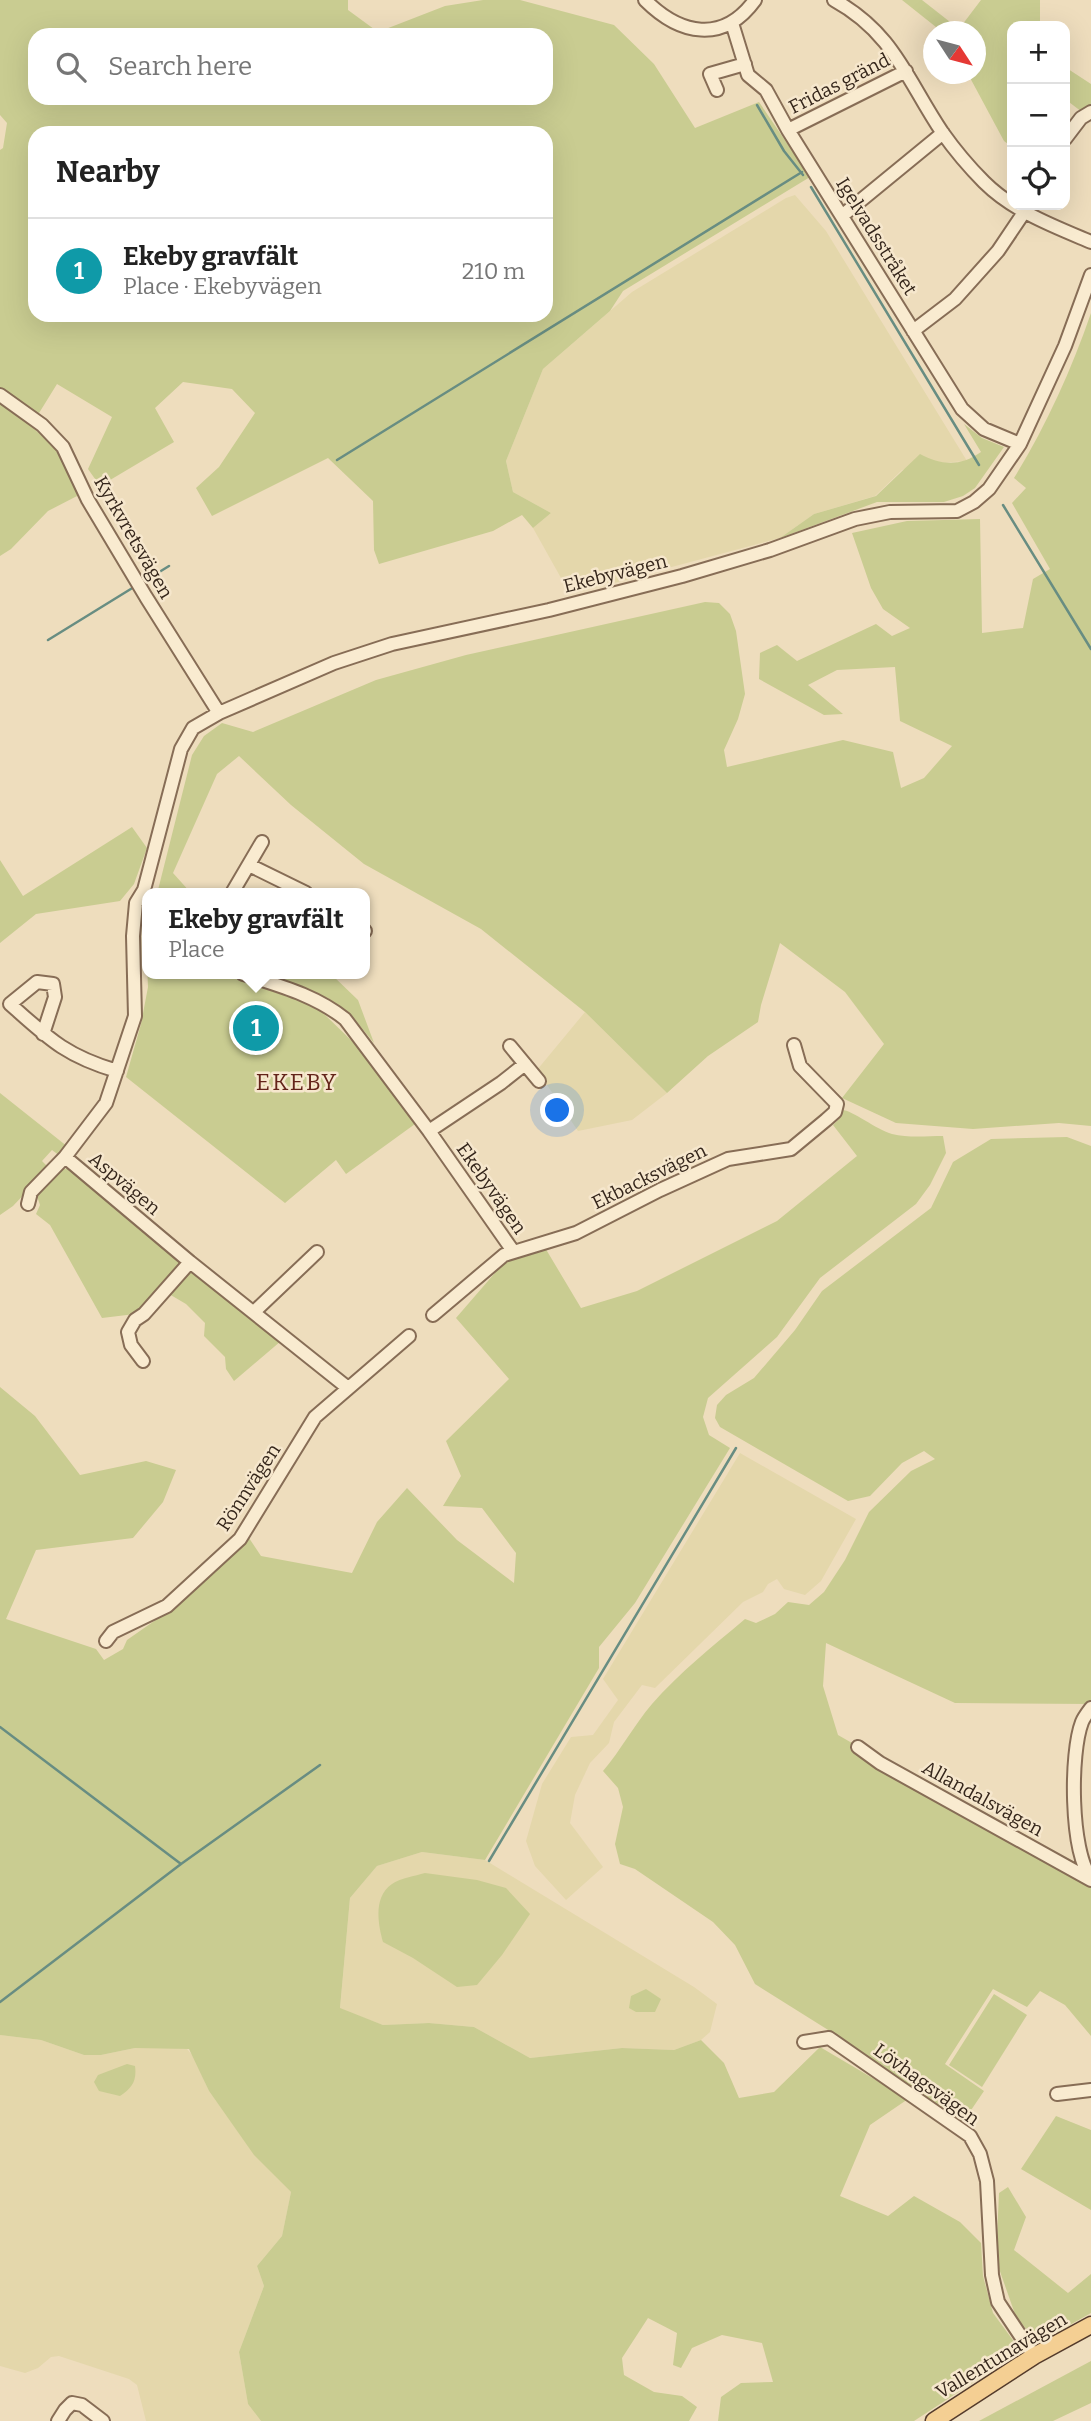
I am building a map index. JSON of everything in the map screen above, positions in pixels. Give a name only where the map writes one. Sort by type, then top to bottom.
[{"type":"main road","name":"Vallentunavägen","points":[[934,2421],[1034,2357],[1091,2325]]},
{"type":"street","points":[[645,0],[667,20],[681,26],[712,30],[732,23],[755,0]]},
{"type":"street","points":[[835,0],[867,23],[899,58],[943,133],[984,182],[1007,201]]},
{"type":"street","name":"Igelvadsstråket","points":[[732,23],[746,70],[766,90],[788,130],[962,409],[984,429],[1020,444]]},
{"type":"street","points":[[717,90],[710,74],[746,70]]},
{"type":"street","name":"Fridas gränd","points":[[788,130],[906,71]]},
{"type":"street","points":[[1070,133],[1091,112]]},
{"type":"street","points":[[843,215],[943,133]]},
{"type":"street","points":[[912,331],[955,299],[994,256],[1027,210]]},
{"type":"street","points":[[1030,210],[1091,242]]},
{"type":"street","name":"Ekebyvägen","points":[[147,888],[181,749],[192,728],[219,713],[334,663],[391,644],[549,610],[682,576],[770,550],[855,519],[890,512],[957,511],[974,502],[989,489],[1020,444],[1065,346],[1091,275]]},
{"type":"street","name":"Kyrkvretsvägen","points":[[0,394],[42,425],[63,447],[88,500],[219,713]]},
{"type":"street","points":[[235,888],[262,842]]},
{"type":"street","points":[[249,865],[296,888]]},
{"type":"street","name":"Aspvägen","points":[[142,897],[136,904],[133,936],[135,1016],[106,1103],[65,1157],[190,1262],[348,1388]]},
{"type":"street","name":"Ekebyvägen","points":[[259,979],[306,994],[345,1019],[429,1131],[513,1251],[503,1255],[433,1315]]},
{"type":"street","points":[[43,1034],[66,1052],[89,1063],[117,1071]]},
{"type":"street","name":"Ekbacksvägen","points":[[513,1251],[576,1233],[727,1158],[790,1149],[826,1121],[835,1111],[837,1104],[800,1066],[794,1045]]},
{"type":"street","points":[[510,1046],[539,1081]]},
{"type":"street","points":[[429,1131],[525,1064]]},
{"type":"street","points":[[27,1204],[31,1192],[65,1157]]},
{"type":"street","points":[[254,1312],[317,1252]]},
{"type":"street","points":[[143,1361],[131,1345],[128,1332],[135,1320],[144,1314],[190,1262]]},
{"type":"street","name":"Rönnvägen","points":[[106,1641],[113,1632],[167,1606],[240,1539],[316,1417],[409,1336]]},
{"type":"street","name":"Allandalsvägen","points":[[1091,1708],[1082,1722],[1073,1771],[1078,1847],[1091,1879]]},
{"type":"street","name":"Allandalsvägen","points":[[858,1747],[880,1763],[1091,1879]]},
{"type":"street","name":"Lövhagsvägen","points":[[804,2042],[829,2038],[970,2136],[980,2154],[987,2180],[992,2275],[998,2302],[1034,2357]]},
{"type":"street","points":[[1057,2094],[1091,2090]]},
{"type":"street","points":[[58,2421],[72,2403],[82,2405],[103,2421]]},
{"type":"shaded area","points":[[795,195],[826,231],[967,461],[937,463],[902,470],[875,496],[814,514],[780,538],[668,568],[656,565],[642,576],[570,594],[533,528],[551,513],[513,492],[506,461],[543,369],[632,292]]},
{"type":"shaded area","points":[[585,1012],[667,1093],[632,1120],[578,1131],[537,1070]]},
{"type":"shaded area","points":[[740,1453],[856,1519],[821,1581],[805,1595],[784,1589],[777,1579],[768,1584],[763,1592],[743,1602],[655,1688],[642,1685],[614,1722],[609,1743],[590,1763],[575,1795],[570,1823],[603,1867],[566,1900],[535,1866],[526,1841],[542,1784],[571,1737],[593,1735],[618,1700],[603,1679]]},
{"type":"shaded area","points":[[422,1852],[485,1860],[694,1987],[717,2004],[710,2032],[701,2040],[674,2050],[622,2048],[530,2058],[474,2027],[429,2023],[383,2025],[340,2009],[350,1898],[377,1866]]},
{"type":"shaded area","points":[[0,2035],[41,2040],[84,2055],[101,2055],[135,2048],[187,2049],[194,2057],[209,2091],[254,2154],[291,2192],[282,2236],[257,2266],[264,2286],[239,2352],[248,2404],[261,2421],[146,2421],[137,2385],[129,2379],[59,2356],[51,2357],[38,2368],[25,2373],[0,2366]]},
{"type":"green space","points":[[0,0],[348,0],[348,10],[373,28],[28,28],[28,105],[553,105],[553,28],[388,28],[445,6],[483,0],[520,0],[614,25],[654,64],[695,128],[759,102],[810,177],[623,291],[610,311],[543,369],[506,461],[513,492],[551,513],[533,528],[522,515],[493,531],[379,564],[374,550],[373,501],[328,458],[212,516],[196,488],[219,467],[255,413],[232,389],[183,382],[155,408],[174,442],[100,486],[88,469],[112,417],[57,384],[31,426],[57,450],[79,495],[48,511],[11,549],[0,556],[0,150],[3,148],[7,123],[0,115]]},
{"type":"green space","points":[[902,0],[922,0],[949,21],[928,21]]},
{"type":"green space","points":[[981,0],[1040,0],[1040,21],[1007,21],[1007,143],[973,84],[986,84],[986,21],[965,21]]},
{"type":"green space","points":[[1070,70],[1091,84],[1091,108],[1082,112],[1070,103]]},
{"type":"green space","points":[[1091,313],[1091,1126],[1059,1123],[973,1129],[896,1123],[842,1098],[884,1044],[845,992],[780,943],[758,1022],[708,1056],[667,1093],[585,1012],[481,929],[364,864],[291,805],[239,756],[217,774],[173,873],[186,888],[159,888],[192,755],[204,736],[222,723],[253,732],[376,680],[466,655],[705,602],[719,603],[730,614],[736,631],[745,694],[738,719],[724,750],[727,767],[843,740],[893,752],[901,788],[924,778],[952,746],[900,721],[895,667],[837,670],[808,685],[843,714],[824,715],[759,679],[760,653],[777,645],[797,661],[876,624],[892,636],[910,628],[883,609],[871,588],[852,533],[907,521],[980,519],[982,633],[1023,628],[1033,579],[1050,569],[1012,503],[1026,488],[1014,478],[1057,398]]},
{"type":"green space","points":[[964,424],[982,438],[1004,447],[975,488],[963,496],[944,502],[877,502],[780,538],[814,514],[876,496],[920,454],[950,463],[973,457],[981,452]]},
{"type":"green space","points":[[132,827],[147,848],[134,884],[120,901],[36,914],[0,943],[0,860],[23,896]]},
{"type":"green space","points":[[148,979],[237,979],[298,1000],[321,1011],[355,1044],[415,1124],[346,1174],[336,1160],[285,1203],[126,1077]]},
{"type":"green space","points":[[277,979],[336,979],[358,1000],[374,1043],[351,1015],[328,998]]},
{"type":"green space","points":[[0,1093],[68,1147],[60,1156],[52,1150],[42,1161],[49,1168],[13,1206],[0,1215]]},
{"type":"green space","points":[[842,1110],[892,1134],[943,1136],[946,1153],[930,1185],[916,1204],[820,1278],[777,1337],[708,1398],[703,1417],[709,1435],[730,1448],[635,1603],[599,1647],[599,1668],[485,1860],[422,1852],[377,1866],[350,1898],[340,2008],[383,2025],[429,2023],[474,2027],[530,2058],[622,2048],[674,2050],[701,2040],[724,2063],[739,2098],[774,2092],[820,2047],[908,2099],[870,2125],[840,2196],[888,2216],[914,2196],[960,2222],[981,2243],[983,2276],[993,2313],[1021,2351],[914,2421],[718,2421],[721,2397],[741,2383],[773,2382],[762,2343],[722,2335],[692,2348],[681,2368],[673,2365],[677,2333],[648,2318],[622,2358],[624,2375],[654,2392],[682,2396],[697,2407],[689,2421],[261,2421],[248,2404],[239,2352],[264,2286],[257,2266],[282,2236],[291,2192],[254,2155],[209,2091],[189,2049],[135,2048],[101,2055],[84,2055],[41,2040],[0,2035],[0,1387],[35,1416],[80,1475],[146,1461],[176,1470],[163,1502],[133,1538],[36,1550],[6,1619],[96,1649],[104,1660],[123,1649],[127,1640],[170,1610],[249,1538],[261,1556],[352,1573],[377,1522],[407,1488],[457,1540],[514,1583],[516,1553],[482,1508],[443,1506],[461,1476],[446,1441],[509,1379],[456,1318],[507,1259],[544,1246],[581,1308],[637,1291],[777,1221],[857,1156],[833,1125],[840,1118]]},
{"type":"green space","points":[[1067,1137],[1091,1146],[1091,1704],[955,1703],[826,1643],[823,1686],[838,1735],[852,1743],[850,1749],[1091,1887],[1091,2036],[1065,2005],[1040,1991],[1027,2007],[993,1989],[945,2064],[984,2091],[963,2122],[833,2033],[755,1984],[735,1945],[713,1922],[635,1869],[620,1864],[615,1844],[623,1807],[618,1788],[603,1771],[662,1693],[745,1619],[756,1623],[775,1614],[788,1602],[809,1605],[824,1592],[845,1560],[869,1512],[911,1471],[935,1459],[924,1451],[902,1463],[870,1496],[848,1501],[720,1427],[715,1418],[717,1405],[726,1395],[754,1378],[795,1330],[822,1291],[931,1208],[953,1162],[991,1139]]},
{"type":"green space","points":[[61,1169],[69,1169],[183,1263],[135,1314],[102,1318],[50,1225],[36,1214],[40,1205],[36,1193]]},
{"type":"green space","points":[[191,1268],[281,1341],[234,1381],[226,1369],[225,1357],[204,1336],[205,1323],[186,1304],[169,1294]]},
{"type":"green space","points":[[425,1873],[477,1880],[506,1888],[530,1914],[477,1985],[457,1987],[383,1942],[378,1911],[386,1889],[395,1882]]},
{"type":"green space","points":[[646,1989],[661,1999],[655,2012],[636,2012],[629,2008],[631,1996]]},
{"type":"green space","points":[[994,1994],[1027,2015],[982,2087],[949,2065]]},
{"type":"green space","points":[[127,2064],[135,2066],[133,2084],[128,2090],[120,2096],[99,2091],[94,2082],[98,2075]]},
{"type":"green space","points":[[1056,2116],[1091,2130],[1091,2210],[1021,2169]]},
{"type":"green space","points":[[1008,2187],[1026,2217],[1014,2250],[1068,2293],[1091,2274],[1091,2313],[1038,2343],[1016,2317],[996,2260],[999,2193]]},
{"type":"green space","points":[[1091,2361],[1091,2403],[1053,2421],[979,2421]]},
{"type":"waterway","points":[[757,105],[784,151],[803,175]]},
{"type":"waterway","points":[[337,460],[802,172]]},
{"type":"waterway","points":[[811,187],[979,465]]},
{"type":"waterway","points":[[1003,505],[1091,649]]},
{"type":"waterway","points":[[143,582],[169,566]]},
{"type":"waterway","points":[[48,640],[134,587]]},
{"type":"waterway","points":[[489,1861],[736,1448]]},
{"type":"waterway","points":[[0,1727],[181,1864]]},
{"type":"waterway","points":[[0,2002],[181,1864],[320,1765]]},
{"type":"place","name":"Ekeby gravfält","points":[[256,1028]]},
{"type":"district","name":"EKEBY","points":[[297,1082]]}]
